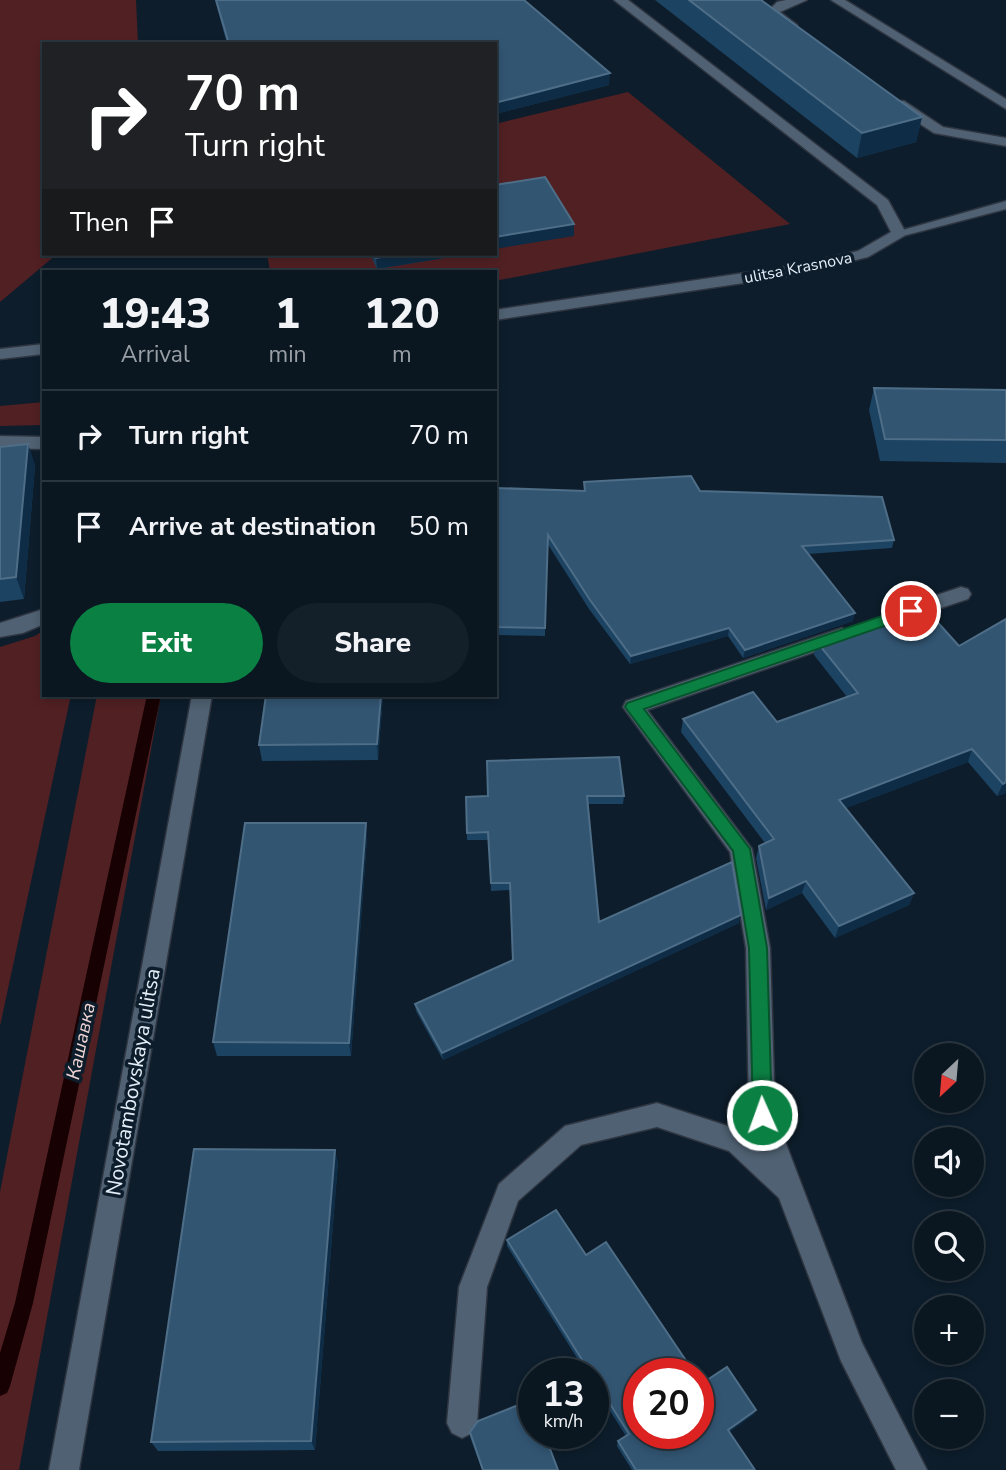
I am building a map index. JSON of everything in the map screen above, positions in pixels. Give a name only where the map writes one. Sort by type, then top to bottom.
[{"type":"street","points":[[620,0],[883,203],[899,233]]},
{"type":"street","points":[[801,0],[781,5],[774,12],[809,40]]},
{"type":"street","points":[[837,0],[1006,105]]},
{"type":"street","points":[[886,94],[939,130],[1006,142]]},
{"type":"street","name":"ulitsa Krasnova","points":[[497,315],[791,271],[863,254],[899,233],[1006,205]]},
{"type":"street","points":[[0,354],[42,349]]},
{"type":"street","points":[[0,442],[42,443]]},
{"type":"street","points":[[882,621],[961,594]]},
{"type":"street","points":[[0,630],[26,625],[42,617]]},
{"type":"street","points":[[856,630],[633,707],[741,849],[758,948],[762,1115],[851,1351],[912,1470]]},
{"type":"street","name":"Novotambovskaya ulitsa","points":[[64,1470],[202,697]]},
{"type":"street","points":[[462,1423],[473,1287],[508,1192],[574,1135],[657,1115],[737,1141],[789,1190]]},
{"type":"shaded area","points":[[0,0],[136,0],[138,42],[42,42],[42,256],[55,256],[0,302]]},
{"type":"shaded area","points":[[628,92],[790,224],[497,281],[497,270],[270,270],[267,256],[497,256],[497,124]]},
{"type":"shaded area","points":[[42,402],[42,425],[0,426],[0,406]]},
{"type":"shaded area","points":[[42,631],[42,697],[71,697],[0,1026],[0,647]]},
{"type":"shaded area","points":[[97,697],[161,697],[19,1470],[0,1470],[0,1192]]},
{"type":"building","points":[[216,0],[524,0],[610,73],[497,102],[497,42],[228,42]]},
{"type":"building","points":[[689,0],[761,0],[922,117],[862,133]]},
{"type":"building","points":[[545,177],[574,224],[497,237],[497,185]]},
{"type":"building","points":[[874,388],[1006,390],[1006,440],[885,439]]},
{"type":"building","points":[[28,444],[16,577],[0,579],[0,447]]},
{"type":"building","points":[[691,476],[700,491],[882,497],[894,540],[802,546],[855,613],[745,650],[729,628],[631,656],[590,600],[548,535],[545,628],[497,627],[497,488],[585,491],[584,482]]},
{"type":"building","points":[[923,606],[959,646],[1006,619],[1006,782],[1003,784],[972,749],[839,800],[914,893],[839,926],[806,881],[769,898],[759,846],[774,839],[683,719],[753,692],[777,722],[858,693],[817,642]]},
{"type":"building","points":[[266,697],[381,697],[377,744],[259,745]]},
{"type":"building","points":[[619,757],[624,796],[587,796],[599,922],[732,862],[741,915],[442,1053],[415,1004],[513,960],[510,883],[491,883],[488,832],[467,833],[466,797],[488,796],[487,761]]},
{"type":"building","points":[[245,823],[366,823],[349,1043],[213,1042]]},
{"type":"building","points":[[194,1149],[335,1150],[311,1441],[151,1442]]},
{"type":"building","points":[[556,1210],[586,1255],[606,1242],[684,1358],[623,1358],[623,1424],[609,1402],[609,1358],[581,1358],[507,1240]]},
{"type":"building","points":[[727,1367],[756,1410],[728,1430],[755,1470],[636,1470],[618,1441],[623,1438],[623,1449],[714,1449],[714,1376]]},
{"type":"building","points":[[518,1405],[518,1449],[550,1449],[558,1470],[483,1470],[470,1432],[478,1421]]},
{"type":"waterway","name":"Кашавка","points":[[0,1386],[24,1303],[154,697]]},
{"type":"route","points":[[762,1115],[758,948],[741,849],[633,707],[911,611]]}]
